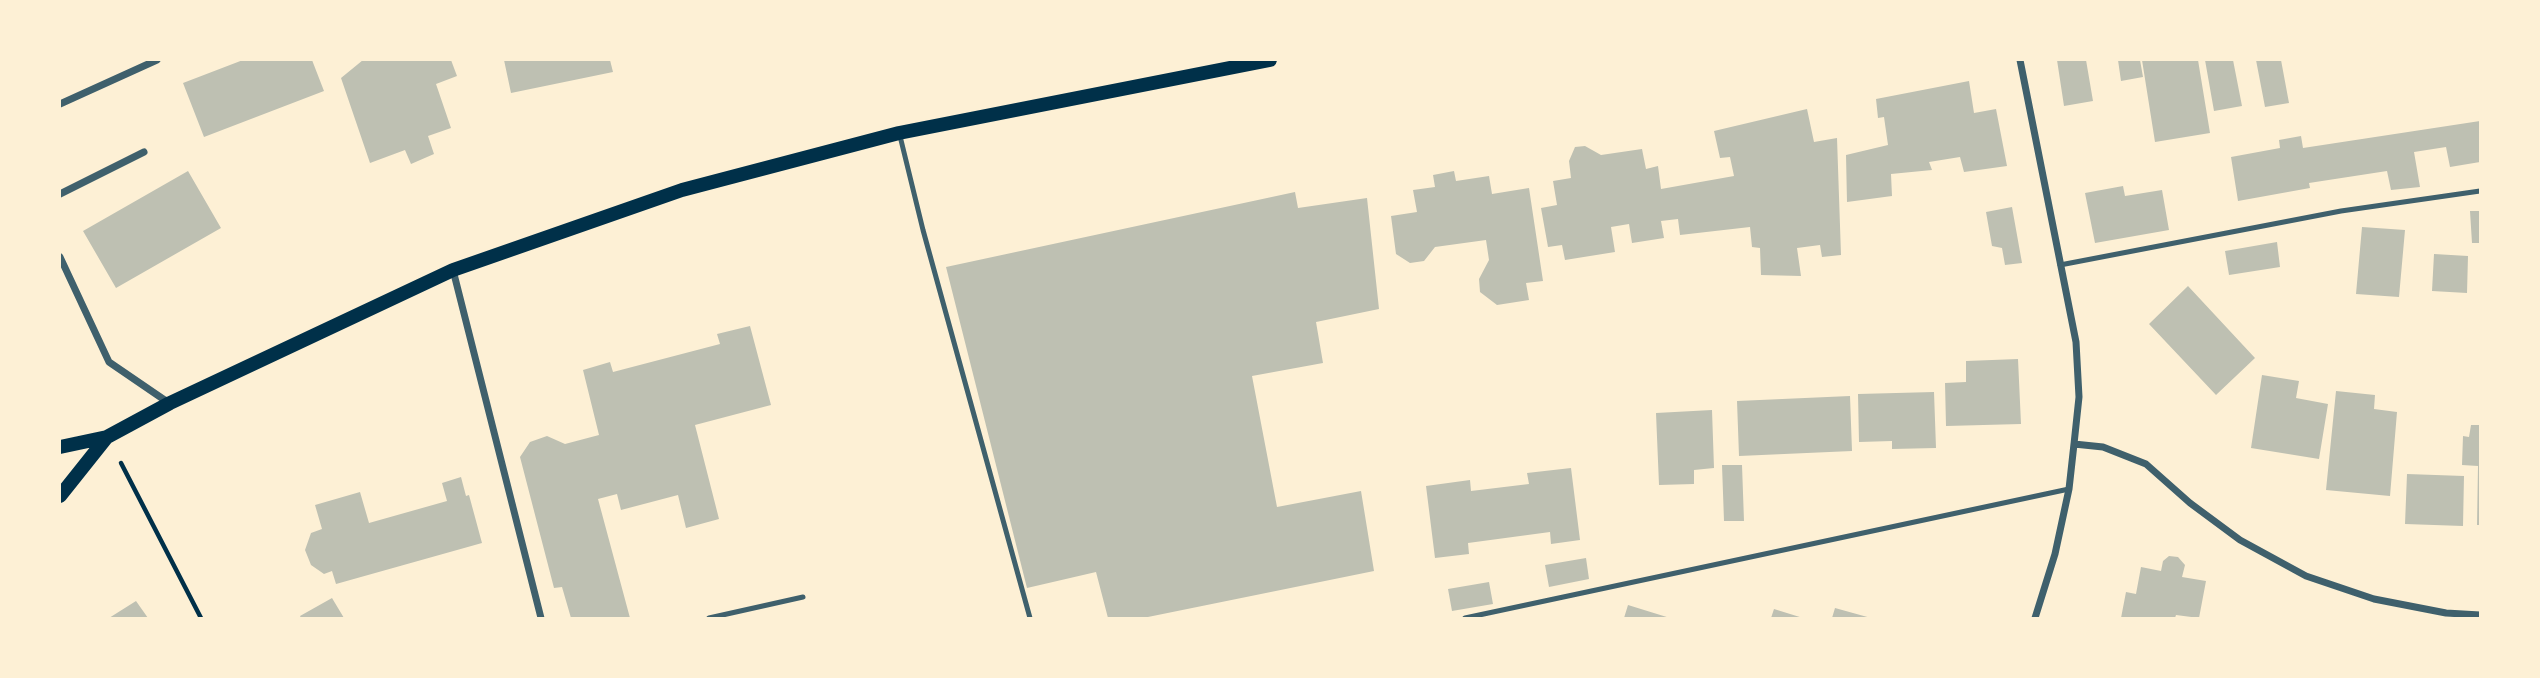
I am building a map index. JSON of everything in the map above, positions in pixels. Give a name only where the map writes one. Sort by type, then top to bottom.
[{"type":"main road","points":[[60,447],[107,437],[170,403],[453,270],[682,190],[899,133],[1270,60]]},
{"type":"main road","points":[[60,496],[107,437]]},
{"type":"street","points":[[60,104],[157,60]]},
{"type":"street","points":[[2020,60],[2076,342],[2079,397],[2069,489],[2055,554],[2035,618]]},
{"type":"street","points":[[60,194],[144,152]]},
{"type":"street","points":[[60,257],[110,362],[170,403]]},
{"type":"street","points":[[453,270],[541,618]]},
{"type":"street","points":[[2074,444],[2103,447],[2146,464],[2190,503],[2240,540],[2306,576],[2374,598],[2446,613],[2480,615]]},
{"type":"lane","points":[[899,133],[923,230],[1030,618]]},
{"type":"lane","points":[[2060,265],[2341,211],[2480,191]]},
{"type":"lane","points":[[1465,618],[2069,489]]},
{"type":"lane","points":[[709,618],[803,597]]},
{"type":"path","points":[[107,437],[201,618]]},
{"type":"building","points":[[243,60],[312,60],[324,91],[204,137],[183,83]]},
{"type":"building","points":[[363,60],[451,60],[457,76],[436,84],[451,128],[428,136],[434,154],[411,164],[405,150],[370,163],[341,78]]},
{"type":"building","points":[[504,60],[610,60],[613,72],[511,93]]},
{"type":"building","points":[[2057,60],[2086,60],[2093,101],[2064,106]]},
{"type":"building","points":[[2118,60],[2140,60],[2143,77],[2121,81]]},
{"type":"building","points":[[2142,60],[2198,60],[2210,133],[2155,142]]},
{"type":"building","points":[[2205,60],[2233,60],[2242,106],[2214,111]]},
{"type":"building","points":[[2256,60],[2281,60],[2289,103],[2265,107]]},
{"type":"building","points":[[1969,81],[1974,113],[1996,109],[2007,166],[1964,172],[1960,157],[1929,162],[1932,170],[1891,174],[1892,196],[1847,202],[1846,155],[1888,145],[1884,117],[1878,118],[1876,99]]},
{"type":"building","points":[[1807,109],[1814,142],[1837,138],[1841,255],[1822,257],[1820,245],[1797,248],[1801,276],[1761,275],[1760,248],[1752,247],[1750,227],[1680,235],[1678,219],[1661,221],[1664,238],[1632,243],[1629,224],[1611,227],[1615,252],[1565,260],[1562,245],[1548,247],[1541,208],[1557,205],[1553,181],[1571,178],[1569,161],[1575,147],[1585,146],[1601,155],[1642,149],[1646,169],[1658,166],[1661,189],[1734,176],[1730,157],[1720,158],[1714,131]]},
{"type":"building","points":[[2480,121],[2480,162],[2450,167],[2446,147],[2414,152],[2420,187],[2391,190],[2387,171],[2309,183],[2310,188],[2238,201],[2231,157],[2280,148],[2279,140],[2301,136],[2303,148]]},
{"type":"building","points":[[188,171],[221,228],[116,288],[83,231]]},
{"type":"building","points":[[1454,171],[1456,181],[1489,176],[1492,194],[1529,188],[1543,281],[1526,283],[1529,300],[1497,305],[1480,292],[1479,279],[1489,260],[1486,240],[1435,247],[1424,261],[1410,263],[1396,254],[1391,216],[1417,212],[1413,190],[1435,187],[1433,175]]},
{"type":"building","points":[[2123,186],[2125,196],[2162,190],[2169,230],[2095,243],[2085,193]]},
{"type":"building","points":[[1295,192],[1298,208],[1367,198],[1379,309],[1316,322],[1323,363],[1252,376],[1277,507],[1361,491],[1374,571],[1143,618],[1108,618],[1096,572],[1027,588],[946,267]]},
{"type":"building","points":[[2012,207],[2022,263],[2005,265],[2002,248],[1992,246],[1986,212]]},
{"type":"building","points":[[2470,211],[2480,211],[2480,243],[2472,243]]},
{"type":"building","points":[[2362,227],[2405,230],[2399,297],[2356,294]]},
{"type":"building","points":[[2277,242],[2280,267],[2229,275],[2225,251]]},
{"type":"building","points":[[2434,254],[2468,256],[2467,293],[2432,291]]},
{"type":"building","points":[[2188,286],[2255,358],[2216,395],[2149,324]]},
{"type":"building","points":[[750,326],[771,405],[695,425],[719,519],[686,528],[678,495],[621,510],[617,494],[598,499],[630,618],[571,618],[562,587],[554,588],[520,457],[530,442],[547,436],[565,444],[599,435],[583,370],[610,362],[613,372],[720,344],[717,334]]},
{"type":"building","points":[[2018,359],[2021,424],[1946,426],[1945,383],[1966,382],[1966,361]]},
{"type":"building","points":[[2262,375],[2299,381],[2296,398],[2328,404],[2319,459],[2251,448]]},
{"type":"building","points":[[2336,391],[2375,395],[2374,409],[2397,412],[2390,496],[2326,490]]},
{"type":"building","points":[[1934,392],[1936,448],[1892,449],[1892,441],[1859,442],[1858,394]]},
{"type":"building","points":[[1850,396],[1852,451],[1739,456],[1737,401]]},
{"type":"building","points":[[1712,410],[1714,468],[1694,470],[1694,484],[1659,485],[1656,413]]},
{"type":"building","points":[[2471,425],[2480,425],[2480,525],[2477,525],[2478,466],[2462,465],[2463,436],[2469,437]]},
{"type":"building","points":[[1722,465],[1742,465],[1744,521],[1724,521]]},
{"type":"building","points":[[1571,468],[1580,540],[1551,544],[1550,532],[1468,543],[1469,554],[1435,558],[1426,486],[1470,480],[1471,491],[1529,484],[1527,473]]},
{"type":"building","points":[[2407,474],[2464,476],[2463,526],[2405,524]]},
{"type":"building","points":[[461,477],[466,496],[469,495],[482,543],[336,584],[332,571],[324,574],[311,565],[305,550],[311,533],[322,529],[315,505],[360,492],[369,523],[447,501],[442,483]]},
{"type":"building","points":[[2169,556],[2178,557],[2185,565],[2182,577],[2206,581],[2199,618],[2176,615],[2175,618],[2121,618],[2126,592],[2136,594],[2141,567],[2161,571],[2163,561]]},
{"type":"building","points":[[1586,558],[1589,579],[1549,587],[1545,565]]},
{"type":"building","points":[[1489,582],[1493,604],[1452,611],[1448,589]]},
{"type":"building","points":[[332,598],[344,618],[301,618],[300,616]]},
{"type":"building","points":[[136,601],[148,618],[109,618]]},
{"type":"building","points":[[1628,605],[1670,618],[1624,618]]},
{"type":"building","points":[[1835,608],[1871,618],[1832,618]]},
{"type":"building","points":[[1774,609],[1803,618],[1771,618]]}]
